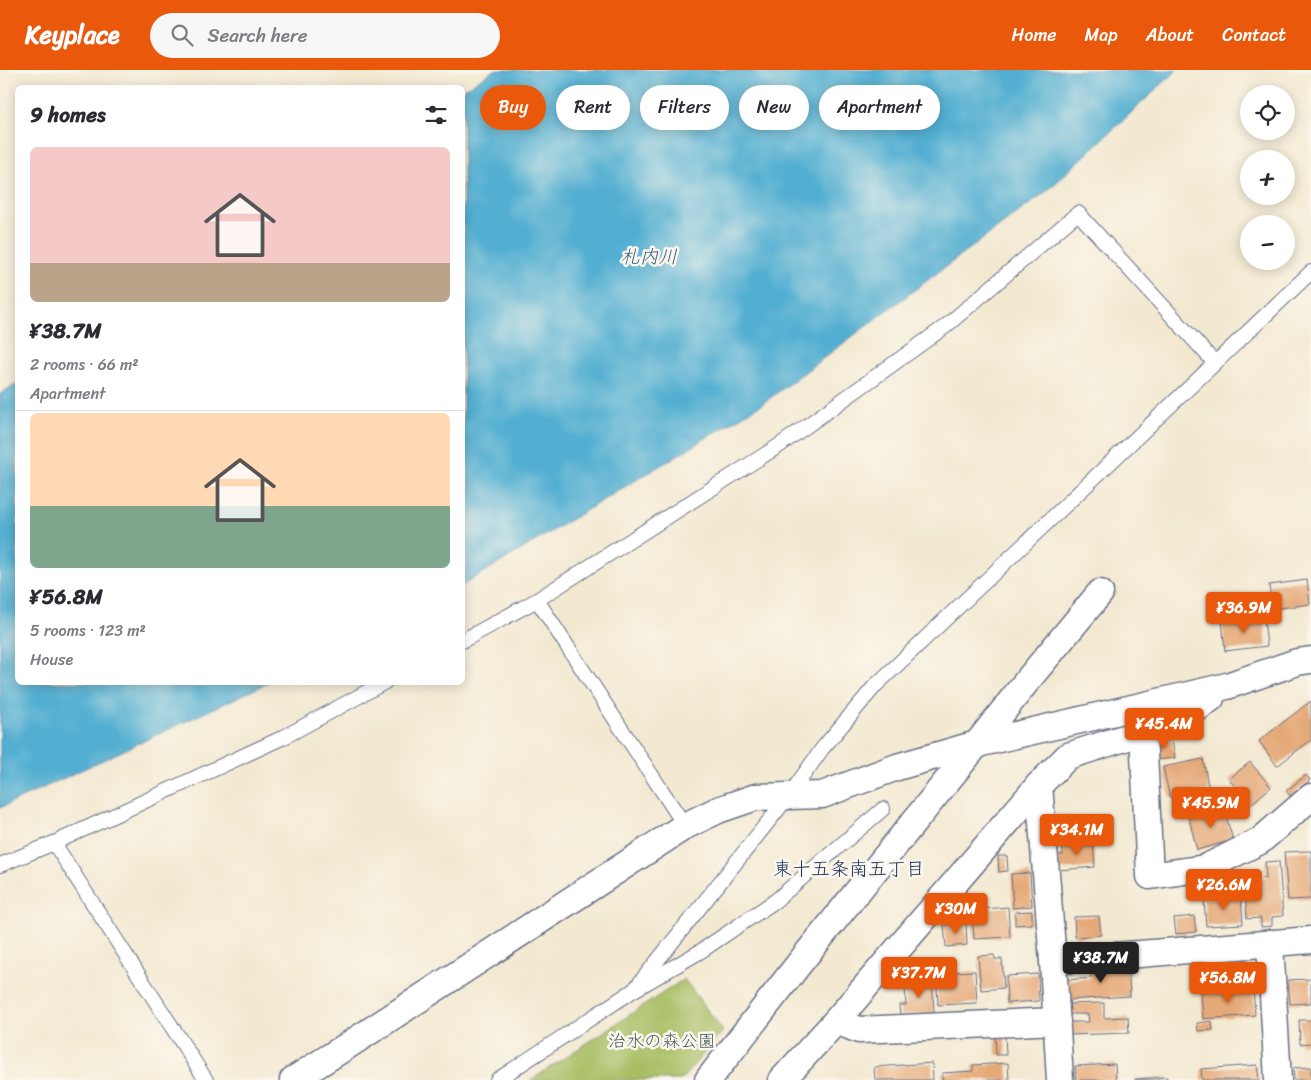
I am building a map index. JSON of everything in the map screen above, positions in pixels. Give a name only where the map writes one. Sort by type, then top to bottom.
[{"type":"street","points":[[708,1080],[1030,676],[1100,593]]},
{"type":"street","points":[[293,1080],[685,826],[718,810],[756,797],[822,795],[897,768],[977,744],[1227,686],[1297,662],[1311,660]]},
{"type":"street","points":[[782,1080],[836,1021],[1039,785],[1068,756],[1144,732],[1196,709],[1227,686]]},
{"type":"street","points":[[1144,732],[1150,876],[1205,868],[1260,841],[1311,797]]},
{"type":"street","points":[[1039,785],[1054,961],[1060,1080]]},
{"type":"street","points":[[1054,961],[1311,940]]},
{"type":"street","points":[[1270,943],[1278,1080]]},
{"type":"street","points":[[836,1021],[859,1030],[1057,1021]]},
{"type":"lane","points":[[465,639],[537,600],[780,445],[946,326],[1078,213],[1216,363]]},
{"type":"lane","points":[[634,990],[788,797],[822,749],[875,686],[1311,272]]},
{"type":"lane","points":[[537,600],[685,826]]},
{"type":"lane","points":[[0,865],[284,737],[379,685]]},
{"type":"lane","points":[[497,1080],[634,990],[701,951],[775,901],[883,810]]},
{"type":"lane","points":[[54,842],[206,1080]]},
{"type":"green space","name":"治水の森公園","points":[[684,979],[723,1031],[681,1080],[531,1080]]},
{"type":"water","name":"札内川","points":[[494,70],[1177,70],[1047,191],[762,404],[465,584],[465,89]]},
{"type":"water","points":[[15,386],[15,685],[264,685],[0,808],[0,394]]},
{"type":"building","points":[[1307,580],[1310,604],[1272,609],[1269,585]]},
{"type":"building","points":[[1234,619],[1235,622],[1264,619],[1267,646],[1225,651],[1222,620]]},
{"type":"building","points":[[1311,701],[1311,740],[1277,766],[1259,741]]},
{"type":"building","points":[[1172,740],[1175,758],[1156,760],[1154,743]]},
{"type":"building","points":[[1203,759],[1209,790],[1170,798],[1163,767]]},
{"type":"building","points":[[1250,762],[1271,787],[1250,805],[1229,779]]},
{"type":"building","points":[[1306,775],[1310,780],[1290,796],[1286,791]]},
{"type":"building","points":[[1224,809],[1233,840],[1197,850],[1189,818]]},
{"type":"building","points":[[1074,827],[1075,836],[1067,837],[1068,841],[1057,842],[1056,828]]},
{"type":"building","points":[[1093,842],[1095,867],[1059,870],[1058,855],[1063,855],[1062,845]]},
{"type":"building","points":[[1311,851],[1311,899],[1288,900],[1284,852]]},
{"type":"building","points":[[998,856],[1007,856],[1008,871],[999,872]]},
{"type":"building","points":[[1279,861],[1283,916],[1272,917],[1272,926],[1261,927],[1261,918],[1247,919],[1244,880],[1266,878],[1265,862]]},
{"type":"building","points":[[1030,873],[1032,906],[1013,908],[1011,874]]},
{"type":"building","points":[[1241,896],[1243,924],[1206,926],[1204,899]]},
{"type":"building","points":[[1008,907],[1010,937],[974,939],[972,910]]},
{"type":"building","points":[[1032,911],[1032,924],[1015,925],[1015,912]]},
{"type":"building","points":[[1099,916],[1101,935],[1075,937],[1074,917]]},
{"type":"building","points":[[1194,916],[1196,932],[1176,934],[1174,918]]},
{"type":"building","points":[[966,924],[967,945],[946,947],[944,925]]},
{"type":"building","points":[[994,955],[995,959],[1002,959],[1004,988],[981,990],[978,956]]},
{"type":"building","points":[[1204,959],[1206,982],[1197,983],[1195,960]]},
{"type":"building","points":[[1128,965],[1130,996],[1068,1000],[1067,980],[1091,978],[1090,967]]},
{"type":"building","points":[[975,971],[977,1003],[938,1005],[936,973]]},
{"type":"building","points":[[1038,974],[1039,1001],[1007,1003],[1006,976]]},
{"type":"building","points":[[920,977],[932,977],[934,1013],[900,1016],[899,1005],[906,1005],[905,986],[921,984]]},
{"type":"building","points":[[1311,979],[1311,1003],[1290,1004],[1288,980]]},
{"type":"building","points":[[1253,988],[1255,1015],[1203,1019],[1201,992]]},
{"type":"building","points":[[1104,1003],[1104,1018],[1128,1017],[1129,1033],[1068,1035],[1068,1022],[1089,1022],[1088,1014],[1066,1014],[1066,1004]]},
{"type":"building","points":[[1299,1020],[1311,1020],[1311,1043],[1300,1044]]},
{"type":"building","points":[[1212,1021],[1213,1030],[1198,1031],[1197,1023]]},
{"type":"building","points":[[995,1032],[1005,1032],[1006,1055],[996,1055]]},
{"type":"building","points":[[932,1063],[933,1080],[875,1080],[874,1067]]},
{"type":"building","points":[[1008,1063],[1009,1080],[942,1080],[942,1073],[973,1071],[973,1065]]},
{"type":"building","points":[[1115,1064],[1116,1080],[1076,1080],[1075,1066]]},
{"type":"building","points":[[1257,1065],[1259,1080],[1202,1080],[1201,1069]]},
{"type":"building","points":[[1311,1067],[1311,1080],[1294,1080],[1293,1068]]},
{"type":"building","points":[[1167,1077],[1167,1080],[1135,1080],[1135,1079]]},
{"type":"district","name":"東十五条南五丁目","points":[[849,868]]}]
